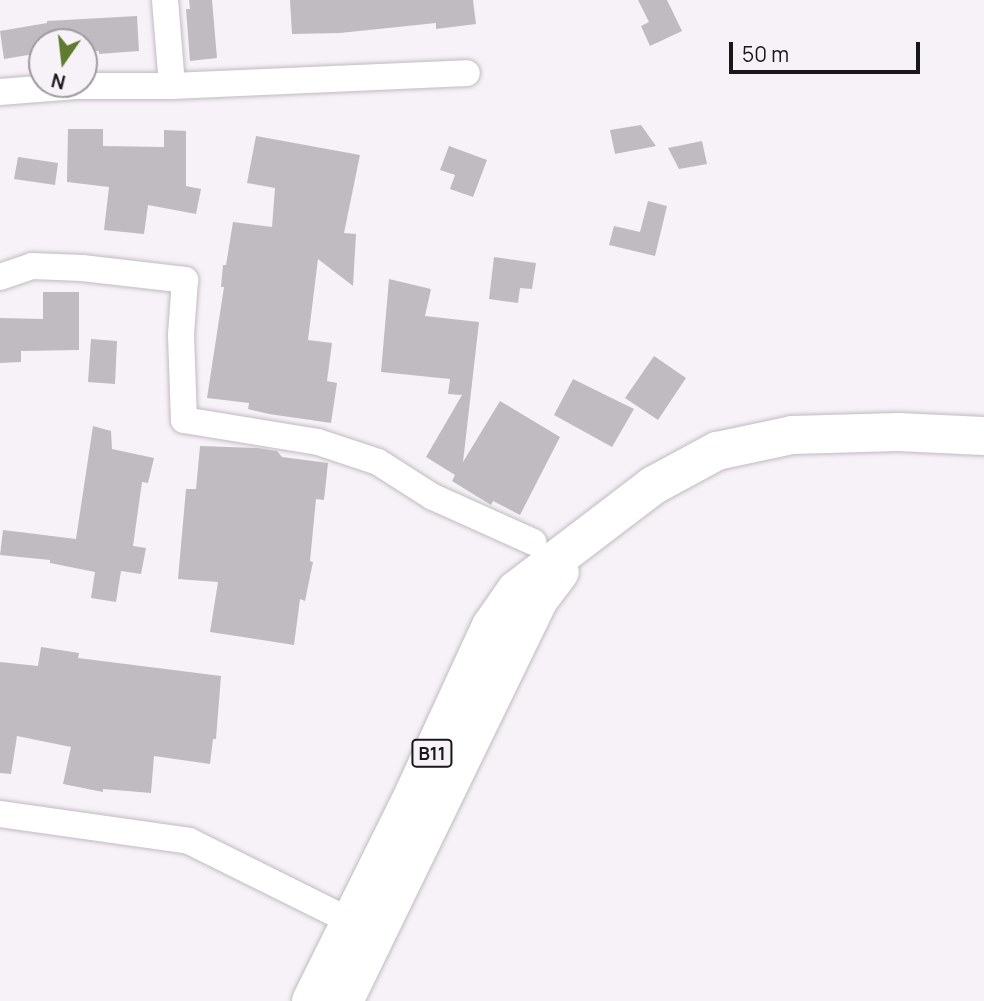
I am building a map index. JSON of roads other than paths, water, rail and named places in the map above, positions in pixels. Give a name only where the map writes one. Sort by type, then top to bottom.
[{"type":"highway","name":"B11","points":[[311,1001],[409,804],[491,626],[516,590],[654,485],[717,451],[792,435],[898,432],[984,436]]},
{"type":"highway","name":"B11","points":[[344,1001],[538,601],[589,534]]},
{"type":"street","points":[[165,0],[172,86]]},
{"type":"street","points":[[0,92],[76,86],[172,86],[467,74]]},
{"type":"street","points":[[0,277],[32,266],[82,268],[185,280],[181,335],[184,420],[318,442],[378,462],[433,497],[533,542]]},
{"type":"street","points":[[0,814],[189,841],[350,921]]}]
